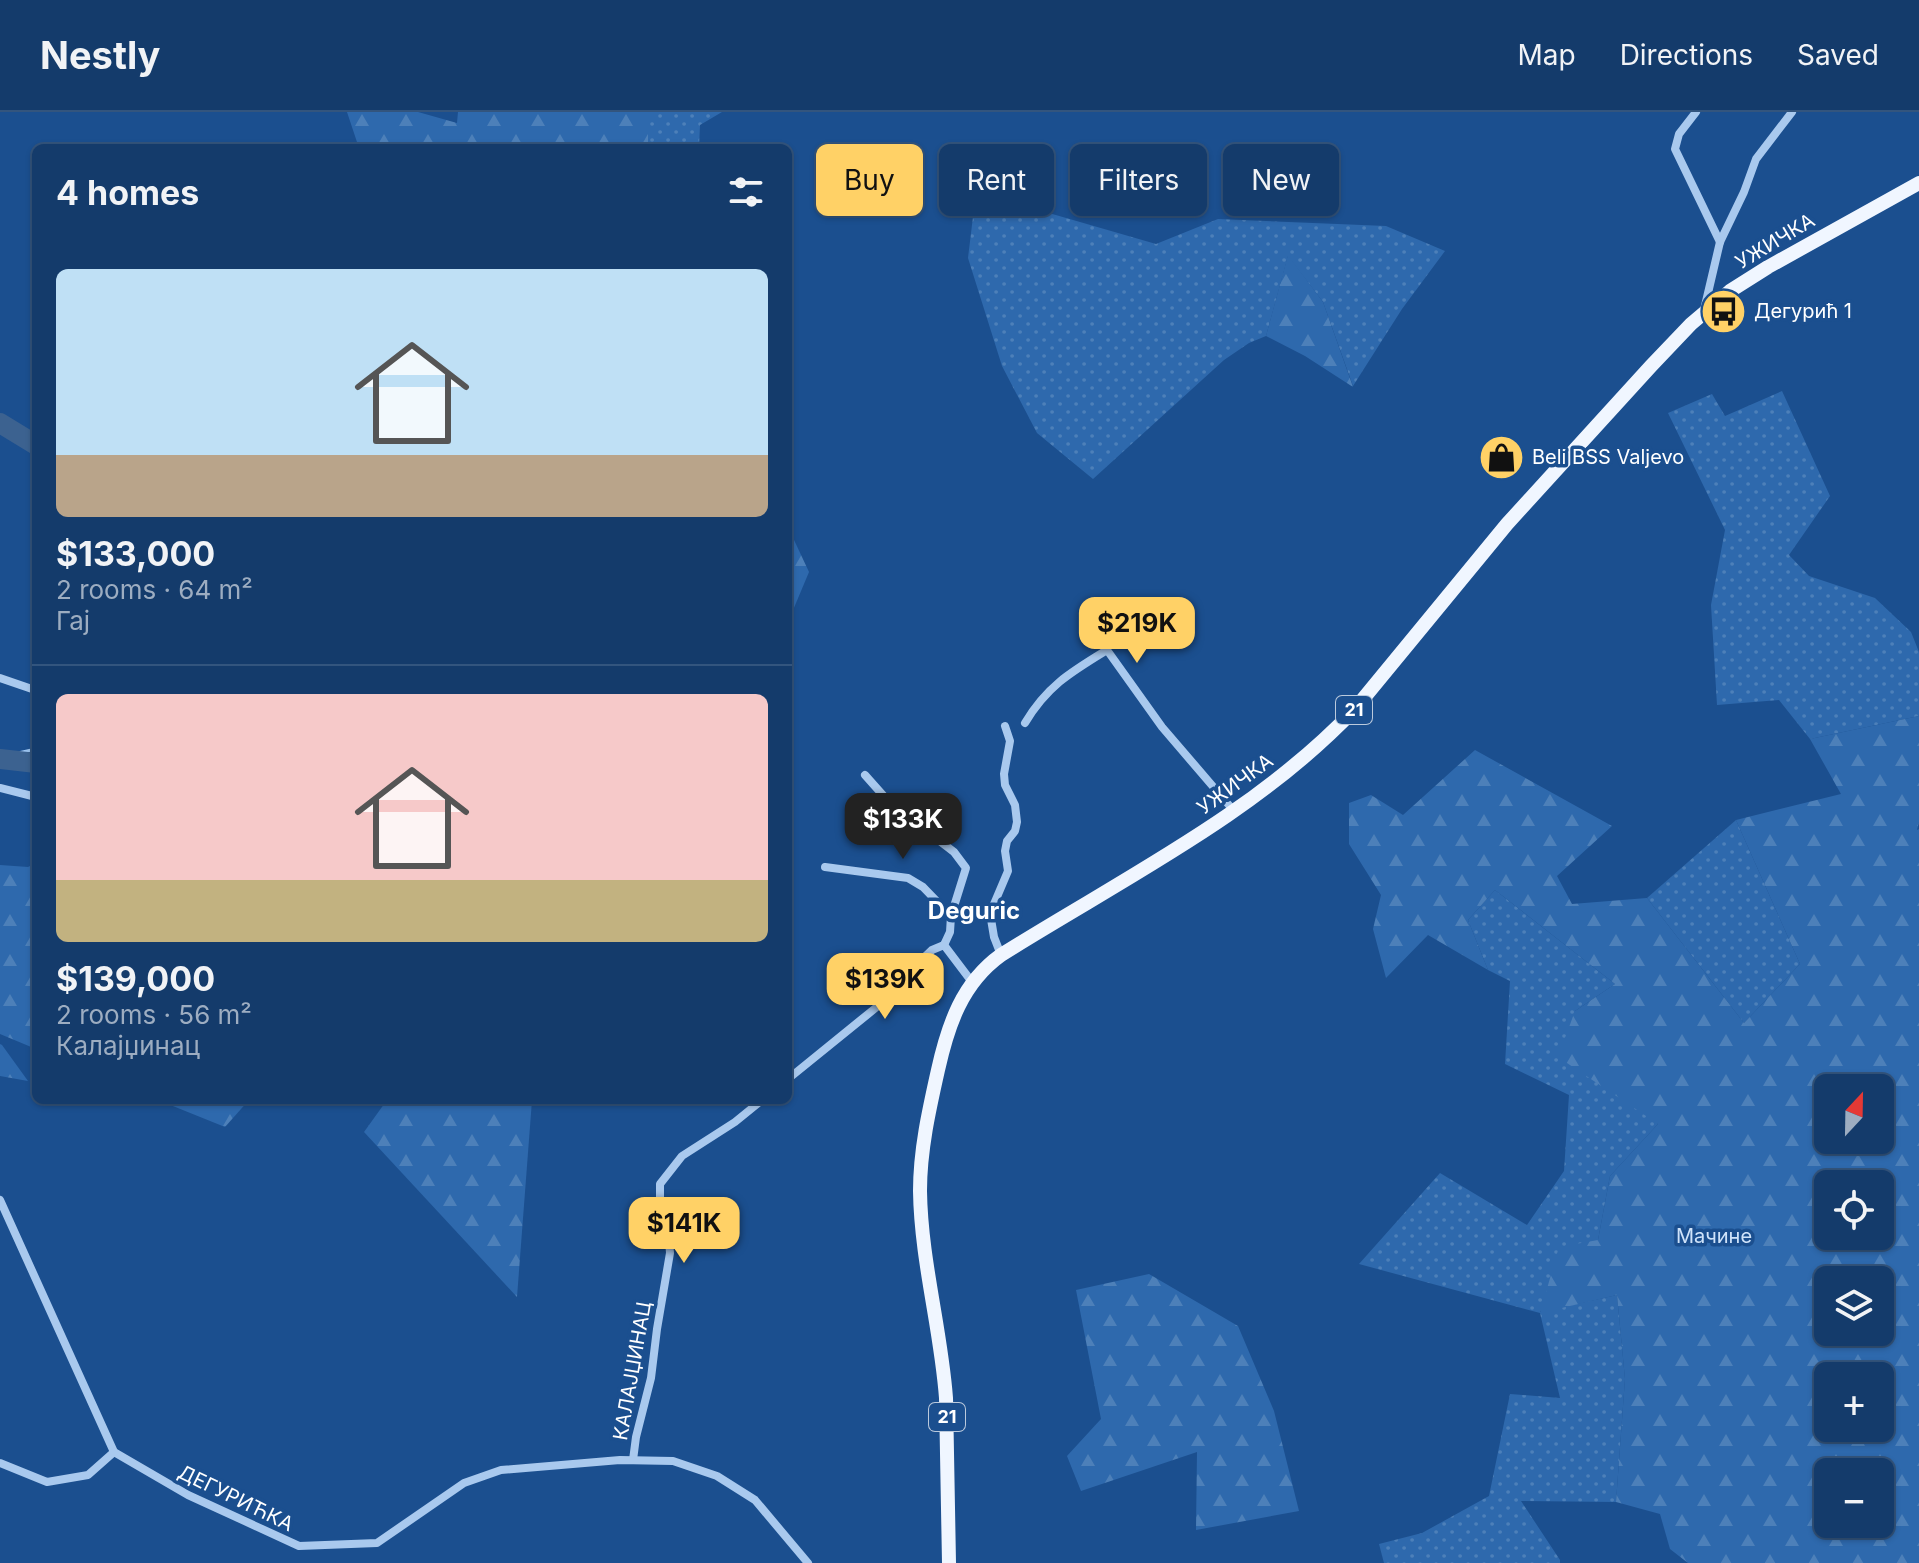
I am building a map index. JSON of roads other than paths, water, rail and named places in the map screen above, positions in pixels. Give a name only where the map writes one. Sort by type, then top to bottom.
[{"type":"main road","name":"УЖИЧКА","points":[[949,1563],[945,1373],[921,1208],[921,1183],[926,1127],[944,1044],[952,1020],[972,982],[1001,955],[1234,811],[1294,766],[1354,710],[1507,524],[1651,366],[1704,313],[1730,291],[1768,267],[1919,183]]},
{"type":"street","points":[[1696,112],[1679,134],[1675,149],[1720,242]]},
{"type":"street","points":[[1704,313],[1720,242],[1756,159],[1792,112]]},
{"type":"street","points":[[1025,723],[1053,686],[1107,650],[1162,727],[1234,811]]},
{"type":"street","points":[[0,678],[32,689]]},
{"type":"street","points":[[1001,955],[991,919],[1008,871],[1007,841],[1015,831],[1017,822],[1015,805],[1005,785],[1010,741],[1005,726]]},
{"type":"street","points":[[792,1076],[878,1006],[932,950],[944,945],[966,868],[954,852],[889,802],[865,775]]},
{"type":"street","points":[[0,788],[32,796]]},
{"type":"street","points":[[825,867],[908,878],[923,887],[951,916]]},
{"type":"street","points":[[944,945],[972,982]]},
{"type":"street","name":"КАЛАЈЏИНАЦ","points":[[633,1460],[651,1378],[670,1253],[668,1228],[660,1210],[660,1184],[682,1156],[757,1104]]},
{"type":"street","points":[[0,1200],[114,1452],[88,1475],[47,1482],[0,1463]]},
{"type":"street","name":"ДЕГУРИЋКА","points":[[114,1452],[188,1495],[299,1546],[377,1543],[464,1483],[501,1470],[633,1460],[673,1461],[717,1476],[755,1500],[808,1563]]},
{"type":"waterway","points":[[0,423],[32,443]]},
{"type":"waterway","points":[[0,757],[32,750]]},
{"type":"waterway","points":[[0,759],[32,763]]},
{"type":"place","name":"Дегурић 1","points":[[1723,311]]},
{"type":"place","name":"Beli BSS Valjevo","points":[[1501,457]]},
{"type":"district","name":"Deguric","points":[[974,911]]},
{"type":"park label","name":"Мачине","points":[[1714,1236]]}]
